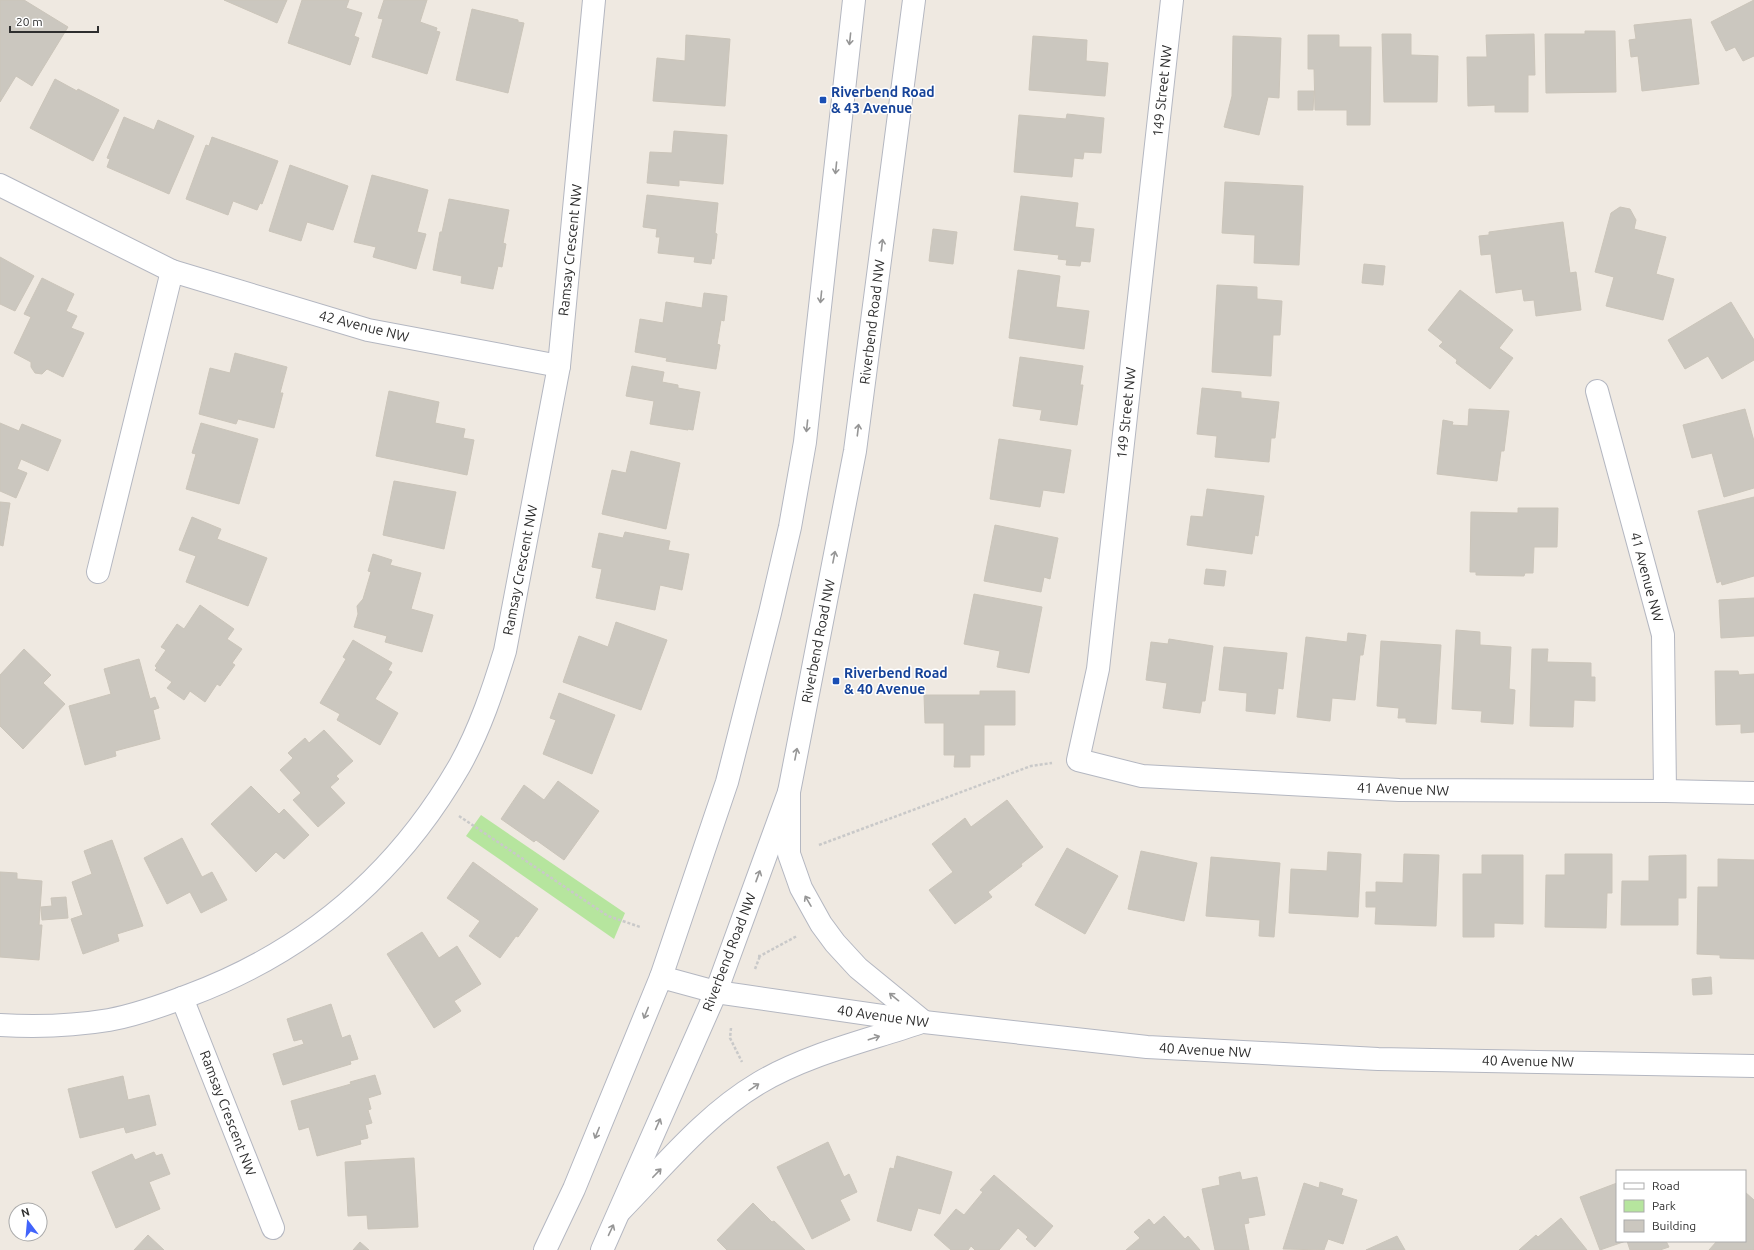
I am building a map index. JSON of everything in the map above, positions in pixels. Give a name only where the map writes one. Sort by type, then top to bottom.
[{"type":"street","name":"Ramsay Crescent NW","points":[[0,1025],[65,1025],[110,1020],[147,1011],[221,984],[257,965],[293,944],[326,921],[357,895],[387,865],[415,833],[460,764],[478,727],[493,690],[505,651],[559,366],[594,0]]},
{"type":"street","points":[[545,1250],[574,1189],[661,977],[727,782],[768,621],[790,527],[805,442],[854,0]]},
{"type":"street","name":"Riverbend Road NW","points":[[602,1250],[716,992],[789,792],[855,451],[914,0]]},
{"type":"street","name":"149 Street NW","points":[[1078,760],[1098,669],[1172,0]]},
{"type":"street","name":"42 Avenue NW","points":[[0,185],[172,271],[368,330],[559,366]]},
{"type":"street","points":[[98,572],[172,271]]},
{"type":"street","name":"41 Avenue NW","points":[[1597,391],[1663,635],[1665,791]]},
{"type":"street","name":"41 Avenue NW","points":[[1078,760],[1142,776],[1399,790],[1665,791],[1754,793]]},
{"type":"street","points":[[789,792],[789,854],[801,888],[821,924],[835,943],[858,968],[924,1022]]},
{"type":"street","name":"40 Avenue NW","points":[[661,977],[716,992],[924,1022],[1147,1047],[1378,1058],[1754,1066]]},
{"type":"street","name":"Ramsay Crescent NW","points":[[182,998],[273,1228]]},
{"type":"street","points":[[620,1211],[704,1125],[758,1083],[793,1065],[924,1022]]},
{"type":"path","points":[[819,845],[1031,766],[1078,760]]},
{"type":"path","points":[[439,798],[460,817],[608,916],[640,927]]},
{"type":"path","points":[[754,955],[760,956],[800,935]]},
{"type":"path","points":[[755,969],[760,956]]},
{"type":"path","points":[[731,1027],[730,1038],[743,1065]]},
{"type":"green space","points":[[481,815],[625,913],[614,939],[466,836]]},
{"type":"building","points":[[0,0],[24,0],[68,27],[32,86],[16,76],[0,102]]},
{"type":"building","points":[[224,0],[287,0],[277,23]]},
{"type":"building","points":[[302,0],[349,0],[346,8],[362,13],[354,36],[359,38],[350,65],[288,43]]},
{"type":"building","points":[[384,0],[427,0],[420,22],[437,28],[436,31],[440,32],[427,74],[372,57],[383,19],[378,18]]},
{"type":"building","points":[[1754,0],[1754,56],[1743,61],[1735,47],[1726,51],[1711,22]]},
{"type":"building","points":[[472,9],[518,20],[518,22],[524,23],[508,93],[456,80]]},
{"type":"building","points":[[1691,19],[1699,84],[1642,91],[1638,56],[1631,57],[1629,40],[1636,39],[1634,25]]},
{"type":"building","points":[[1585,31],[1615,31],[1616,92],[1546,93],[1545,34],[1585,34]]},
{"type":"building","points":[[1382,34],[1411,34],[1411,55],[1438,56],[1437,102],[1384,102]]},
{"type":"building","points":[[1534,34],[1535,75],[1528,75],[1528,112],[1495,112],[1495,105],[1468,106],[1467,57],[1487,57],[1486,35]]},
{"type":"building","points":[[686,35],[730,39],[725,106],[653,101],[657,58],[685,61]]},
{"type":"building","points":[[1308,35],[1339,35],[1339,47],[1371,47],[1370,125],[1347,125],[1347,110],[1315,110],[1314,69],[1308,69]]},
{"type":"building","points":[[1033,36],[1087,40],[1086,61],[1108,63],[1105,96],[1029,90]]},
{"type":"building","points":[[1233,36],[1281,38],[1279,98],[1268,97],[1259,135],[1224,127],[1232,96]]},
{"type":"building","points":[[55,79],[77,91],[78,89],[119,110],[93,161],[30,128]]},
{"type":"building","points":[[1298,91],[1314,91],[1313,110],[1298,110]]},
{"type":"building","points":[[1067,114],[1104,118],[1101,153],[1084,152],[1083,159],[1074,158],[1072,177],[1014,172],[1019,115],[1066,119]]},
{"type":"building","points":[[124,117],[154,130],[158,120],[194,136],[169,194],[107,167],[110,159],[107,158]]},
{"type":"building","points":[[674,131],[727,135],[723,184],[679,180],[679,186],[647,183],[650,152],[672,153]]},
{"type":"building","points":[[212,137],[278,161],[262,204],[260,203],[257,210],[233,201],[228,215],[186,199],[206,145],[209,146]]},
{"type":"building","points":[[290,165],[348,186],[333,230],[307,222],[301,241],[269,231]]},
{"type":"building","points":[[372,175],[428,190],[417,232],[426,234],[416,269],[373,257],[376,247],[354,242]]},
{"type":"building","points":[[1225,182],[1303,186],[1299,265],[1254,263],[1255,235],[1222,233]]},
{"type":"building","points":[[647,195],[718,203],[715,233],[717,234],[714,259],[712,258],[711,264],[694,262],[695,257],[658,253],[660,237],[656,237],[657,229],[643,227]]},
{"type":"building","points":[[1021,196],[1078,203],[1075,227],[1094,229],[1090,262],[1081,261],[1080,266],[1066,265],[1067,260],[1058,259],[1059,255],[1014,250]]},
{"type":"building","points":[[449,199],[509,210],[503,243],[506,244],[502,267],[498,266],[493,289],[461,283],[462,276],[433,270],[440,232],[442,232]]},
{"type":"building","points":[[1620,207],[1630,209],[1636,220],[1634,229],[1666,237],[1656,274],[1674,279],[1663,320],[1606,306],[1614,277],[1595,272],[1611,213]]},
{"type":"building","points":[[1563,222],[1570,273],[1576,272],[1581,310],[1536,316],[1534,300],[1524,301],[1522,289],[1496,293],[1491,254],[1481,255],[1479,236],[1489,235],[1489,232]]},
{"type":"building","points":[[933,229],[957,232],[953,264],[929,261]]},
{"type":"building","points":[[0,257],[34,276],[15,311],[0,304]]},
{"type":"building","points":[[1364,264],[1385,266],[1383,285],[1362,283]]},
{"type":"building","points":[[1018,270],[1060,276],[1056,307],[1089,311],[1084,349],[1009,338]]},
{"type":"building","points":[[42,278],[74,294],[66,311],[77,316],[71,328],[84,333],[63,377],[47,369],[42,374],[35,373],[31,367],[31,362],[14,353],[31,317],[24,314]]},
{"type":"building","points":[[1217,285],[1257,287],[1257,299],[1282,301],[1280,335],[1273,335],[1271,376],[1212,372]]},
{"type":"building","points":[[1460,290],[1513,330],[1499,348],[1513,358],[1490,389],[1456,363],[1457,360],[1439,346],[1443,342],[1428,330]]},
{"type":"building","points":[[704,293],[727,296],[724,321],[721,320],[717,344],[720,345],[716,369],[666,361],[667,358],[635,352],[640,319],[663,323],[666,302],[702,308]]},
{"type":"building","points":[[1731,302],[1754,340],[1754,360],[1722,379],[1708,356],[1685,369],[1668,340]]},
{"type":"building","points":[[235,353],[287,367],[280,393],[283,393],[274,428],[238,419],[236,424],[199,414],[210,368],[230,373]]},
{"type":"building","points":[[1020,357],[1083,366],[1080,385],[1083,385],[1077,425],[1040,420],[1042,410],[1013,406]]},
{"type":"building","points":[[632,366],[664,372],[662,382],[678,385],[678,388],[700,392],[693,430],[650,424],[654,401],[626,396]]},
{"type":"building","points":[[1202,388],[1241,392],[1241,398],[1279,402],[1275,438],[1271,438],[1269,462],[1215,457],[1217,436],[1197,434]]},
{"type":"building","points":[[389,391],[439,402],[435,423],[465,429],[463,438],[474,440],[467,475],[376,456]]},
{"type":"building","points":[[1469,409],[1509,411],[1504,451],[1501,451],[1497,481],[1437,474],[1443,420],[1453,422],[1452,425],[1468,426]]},
{"type":"building","points":[[1745,409],[1754,441],[1754,488],[1724,497],[1712,453],[1692,458],[1683,425]]},
{"type":"building","points":[[0,423],[19,431],[22,424],[61,440],[48,471],[21,459],[17,469],[27,473],[16,498],[0,491]]},
{"type":"building","points":[[201,423],[258,439],[239,504],[186,489],[196,454],[192,453]]},
{"type":"building","points":[[999,439],[1071,450],[1064,493],[1043,490],[1040,507],[990,499]]},
{"type":"building","points":[[631,451],[680,463],[666,529],[602,514],[612,470],[626,473]]},
{"type":"building","points":[[394,481],[456,492],[444,549],[383,535]]},
{"type":"building","points":[[1207,489],[1264,496],[1258,536],[1255,535],[1252,554],[1187,545],[1191,516],[1203,517]]},
{"type":"building","points":[[1754,497],[1754,576],[1722,585],[1721,581],[1717,583],[1698,511]]},
{"type":"building","points":[[0,502],[10,503],[3,546],[0,545]]},
{"type":"building","points":[[1518,508],[1558,508],[1557,547],[1534,547],[1533,573],[1525,573],[1524,576],[1476,575],[1476,572],[1470,572],[1471,512],[1518,513]]},
{"type":"building","points":[[192,517],[221,529],[217,539],[267,558],[248,606],[186,582],[196,556],[179,550]]},
{"type":"building","points":[[995,525],[1058,538],[1050,579],[1044,577],[1041,592],[984,581]]},
{"type":"building","points":[[625,532],[670,541],[668,550],[689,554],[682,590],[660,585],[655,610],[596,598],[602,569],[592,567],[599,533],[623,538]]},
{"type":"building","points":[[373,554],[392,560],[390,565],[421,573],[411,609],[433,615],[422,652],[385,642],[387,636],[354,627],[358,614],[357,606],[363,599],[371,572],[368,571]]},
{"type":"building","points":[[1206,569],[1226,571],[1224,586],[1204,584]]},
{"type":"building","points":[[974,594],[1042,607],[1029,673],[997,667],[1000,651],[964,644]]},
{"type":"building","points":[[1754,598],[1754,636],[1721,638],[1719,600]]},
{"type":"building","points":[[200,605],[234,629],[227,639],[242,649],[232,663],[235,665],[220,686],[217,684],[205,702],[190,691],[184,700],[167,688],[172,682],[155,670],[157,668],[155,666],[166,650],[161,647],[177,624],[184,629]]},
{"type":"building","points":[[616,622],[667,640],[641,710],[563,682],[579,636],[608,647]]},
{"type":"building","points":[[1456,630],[1480,632],[1480,645],[1511,647],[1509,689],[1515,690],[1513,724],[1481,722],[1482,711],[1452,709]]},
{"type":"building","points":[[1348,633],[1366,635],[1363,655],[1360,655],[1355,700],[1332,698],[1330,721],[1297,717],[1306,637],[1347,642]]},
{"type":"building","points":[[1169,639],[1213,646],[1205,701],[1202,701],[1200,713],[1163,708],[1167,683],[1146,680],[1151,642],[1168,644]]},
{"type":"building","points":[[353,640],[392,663],[388,670],[392,672],[375,699],[398,713],[380,745],[337,720],[340,714],[320,703],[346,659],[343,657]]},
{"type":"building","points":[[1381,641],[1441,645],[1436,724],[1406,722],[1406,718],[1398,718],[1399,708],[1377,706]]},
{"type":"building","points":[[1224,647],[1287,653],[1283,689],[1278,688],[1275,714],[1246,711],[1247,693],[1219,690]]},
{"type":"building","points":[[24,649],[51,675],[43,683],[65,704],[23,749],[0,726],[0,675]]},
{"type":"building","points":[[1532,649],[1548,649],[1547,662],[1591,663],[1591,677],[1595,677],[1595,701],[1574,700],[1573,727],[1530,726]]},
{"type":"building","points":[[139,659],[150,699],[155,697],[159,708],[153,710],[160,739],[115,751],[116,756],[85,765],[69,706],[111,694],[104,669]]},
{"type":"building","points":[[1715,671],[1738,671],[1739,675],[1754,674],[1754,732],[1741,733],[1741,724],[1716,725]]},
{"type":"building","points":[[980,691],[1015,691],[1015,725],[984,725],[984,755],[970,755],[970,767],[954,767],[955,755],[944,755],[944,723],[925,723],[924,695],[980,695]]},
{"type":"building","points":[[559,693],[615,715],[592,774],[543,754],[556,720],[550,718]]},
{"type":"building","points":[[324,730],[353,761],[336,776],[339,779],[330,787],[345,803],[318,827],[293,800],[301,793],[280,770],[293,758],[288,753],[305,738],[309,743]]},
{"type":"building","points":[[558,781],[599,811],[564,860],[536,840],[534,842],[501,819],[524,785],[544,800]]},
{"type":"building","points":[[251,786],[279,814],[284,809],[309,835],[284,859],[276,852],[256,872],[211,824]]},
{"type":"building","points":[[1007,800],[1043,847],[1021,864],[1022,866],[988,892],[992,897],[955,924],[929,890],[953,872],[932,844],[965,818],[971,827]]},
{"type":"building","points":[[182,838],[202,877],[212,872],[227,900],[201,913],[190,892],[167,904],[144,858]]},
{"type":"building","points":[[112,840],[143,926],[117,934],[119,941],[83,954],[71,919],[83,915],[72,882],[92,874],[84,851]]},
{"type":"building","points":[[1067,848],[1118,876],[1085,934],[1035,905]]},
{"type":"building","points":[[1141,851],[1197,863],[1184,921],[1128,909]]},
{"type":"building","points":[[1328,852],[1361,854],[1358,917],[1289,913],[1291,869],[1327,871]]},
{"type":"building","points":[[1404,854],[1439,855],[1436,926],[1375,924],[1376,907],[1366,907],[1366,892],[1376,892],[1376,882],[1403,883]]},
{"type":"building","points":[[1565,854],[1612,854],[1612,893],[1607,893],[1606,928],[1545,927],[1546,875],[1565,875]]},
{"type":"building","points":[[1482,855],[1523,855],[1523,924],[1494,923],[1494,937],[1463,937],[1463,874],[1482,874]]},
{"type":"building","points":[[1686,855],[1686,898],[1678,898],[1678,925],[1621,925],[1622,881],[1649,881],[1649,856]]},
{"type":"building","points":[[1211,857],[1280,863],[1274,937],[1259,936],[1260,920],[1206,916]]},
{"type":"building","points":[[1718,859],[1754,860],[1754,959],[1720,958],[1720,955],[1697,954],[1698,887],[1718,887]]},
{"type":"building","points":[[473,862],[538,909],[518,937],[516,936],[500,958],[469,936],[480,921],[447,898]]},
{"type":"building","points":[[0,872],[17,873],[17,879],[42,881],[39,925],[42,925],[39,960],[0,957]]},
{"type":"building","points":[[66,897],[68,918],[42,920],[41,907],[52,906],[51,898]]},
{"type":"building","points":[[422,932],[439,958],[457,946],[481,984],[454,1001],[461,1011],[434,1028],[387,954]]},
{"type":"building","points":[[1711,977],[1712,994],[1693,995],[1692,979]]},
{"type":"building","points":[[331,1004],[342,1038],[350,1035],[358,1059],[350,1061],[351,1064],[283,1085],[273,1054],[304,1044],[302,1039],[294,1041],[287,1019]]},
{"type":"building","points":[[375,1075],[381,1094],[368,1098],[371,1109],[368,1110],[372,1123],[365,1125],[368,1138],[360,1140],[361,1144],[317,1156],[309,1127],[299,1130],[291,1101],[351,1084],[350,1082]]},
{"type":"building","points":[[123,1076],[128,1100],[149,1095],[156,1125],[126,1133],[124,1127],[80,1138],[68,1089]]},
{"type":"building","points":[[828,1142],[844,1177],[849,1174],[857,1192],[840,1200],[850,1220],[812,1239],[777,1167]]},
{"type":"building","points":[[154,1152],[156,1156],[162,1154],[170,1174],[149,1182],[160,1209],[116,1228],[92,1172],[132,1154],[135,1160]]},
{"type":"building","points":[[897,1156],[952,1172],[940,1214],[918,1208],[911,1231],[877,1221],[890,1168],[894,1169]]},
{"type":"building","points":[[414,1158],[418,1227],[368,1229],[367,1215],[348,1216],[345,1162]]},
{"type":"building","points":[[1240,1172],[1242,1180],[1257,1177],[1265,1215],[1248,1218],[1249,1223],[1244,1224],[1249,1250],[1215,1250],[1202,1189],[1220,1185],[1219,1177]]},
{"type":"building","points":[[994,1175],[1053,1226],[1035,1247],[1026,1239],[1028,1237],[1018,1228],[999,1250],[975,1250],[971,1246],[968,1250],[951,1250],[934,1235],[956,1209],[964,1215],[983,1192],[980,1190]]},
{"type":"building","points":[[1320,1182],[1343,1189],[1341,1195],[1357,1200],[1343,1244],[1328,1239],[1324,1250],[1283,1249],[1304,1183],[1319,1188]]},
{"type":"building","points":[[1616,1183],[1616,1242],[1623,1242],[1600,1250],[1580,1197]]},
{"type":"building","points":[[1746,1193],[1754,1200],[1754,1249],[1709,1250],[1716,1242],[1746,1242]]},
{"type":"building","points":[[753,1203],[772,1222],[774,1221],[805,1250],[727,1250],[717,1240]]},
{"type":"building","points":[[1164,1216],[1185,1239],[1188,1236],[1200,1250],[1126,1250],[1140,1238],[1134,1232],[1149,1219],[1154,1225]]},
{"type":"building","points":[[1561,1218],[1587,1250],[1519,1250],[1536,1235],[1538,1237]]},
{"type":"building","points":[[148,1235],[164,1250],[134,1250]]},
{"type":"building","points":[[1397,1236],[1405,1250],[1366,1250]]},
{"type":"building","points":[[360,1242],[369,1250],[353,1250]]},
{"type":"building","points":[[1627,1242],[1666,1242],[1669,1247],[1660,1250],[1630,1250]]},
{"type":"place","name":"Riverbend Road & 43 Avenue","points":[[823,100]]},
{"type":"place","name":"Riverbend Road & 40 Avenue","points":[[836,681]]}]
